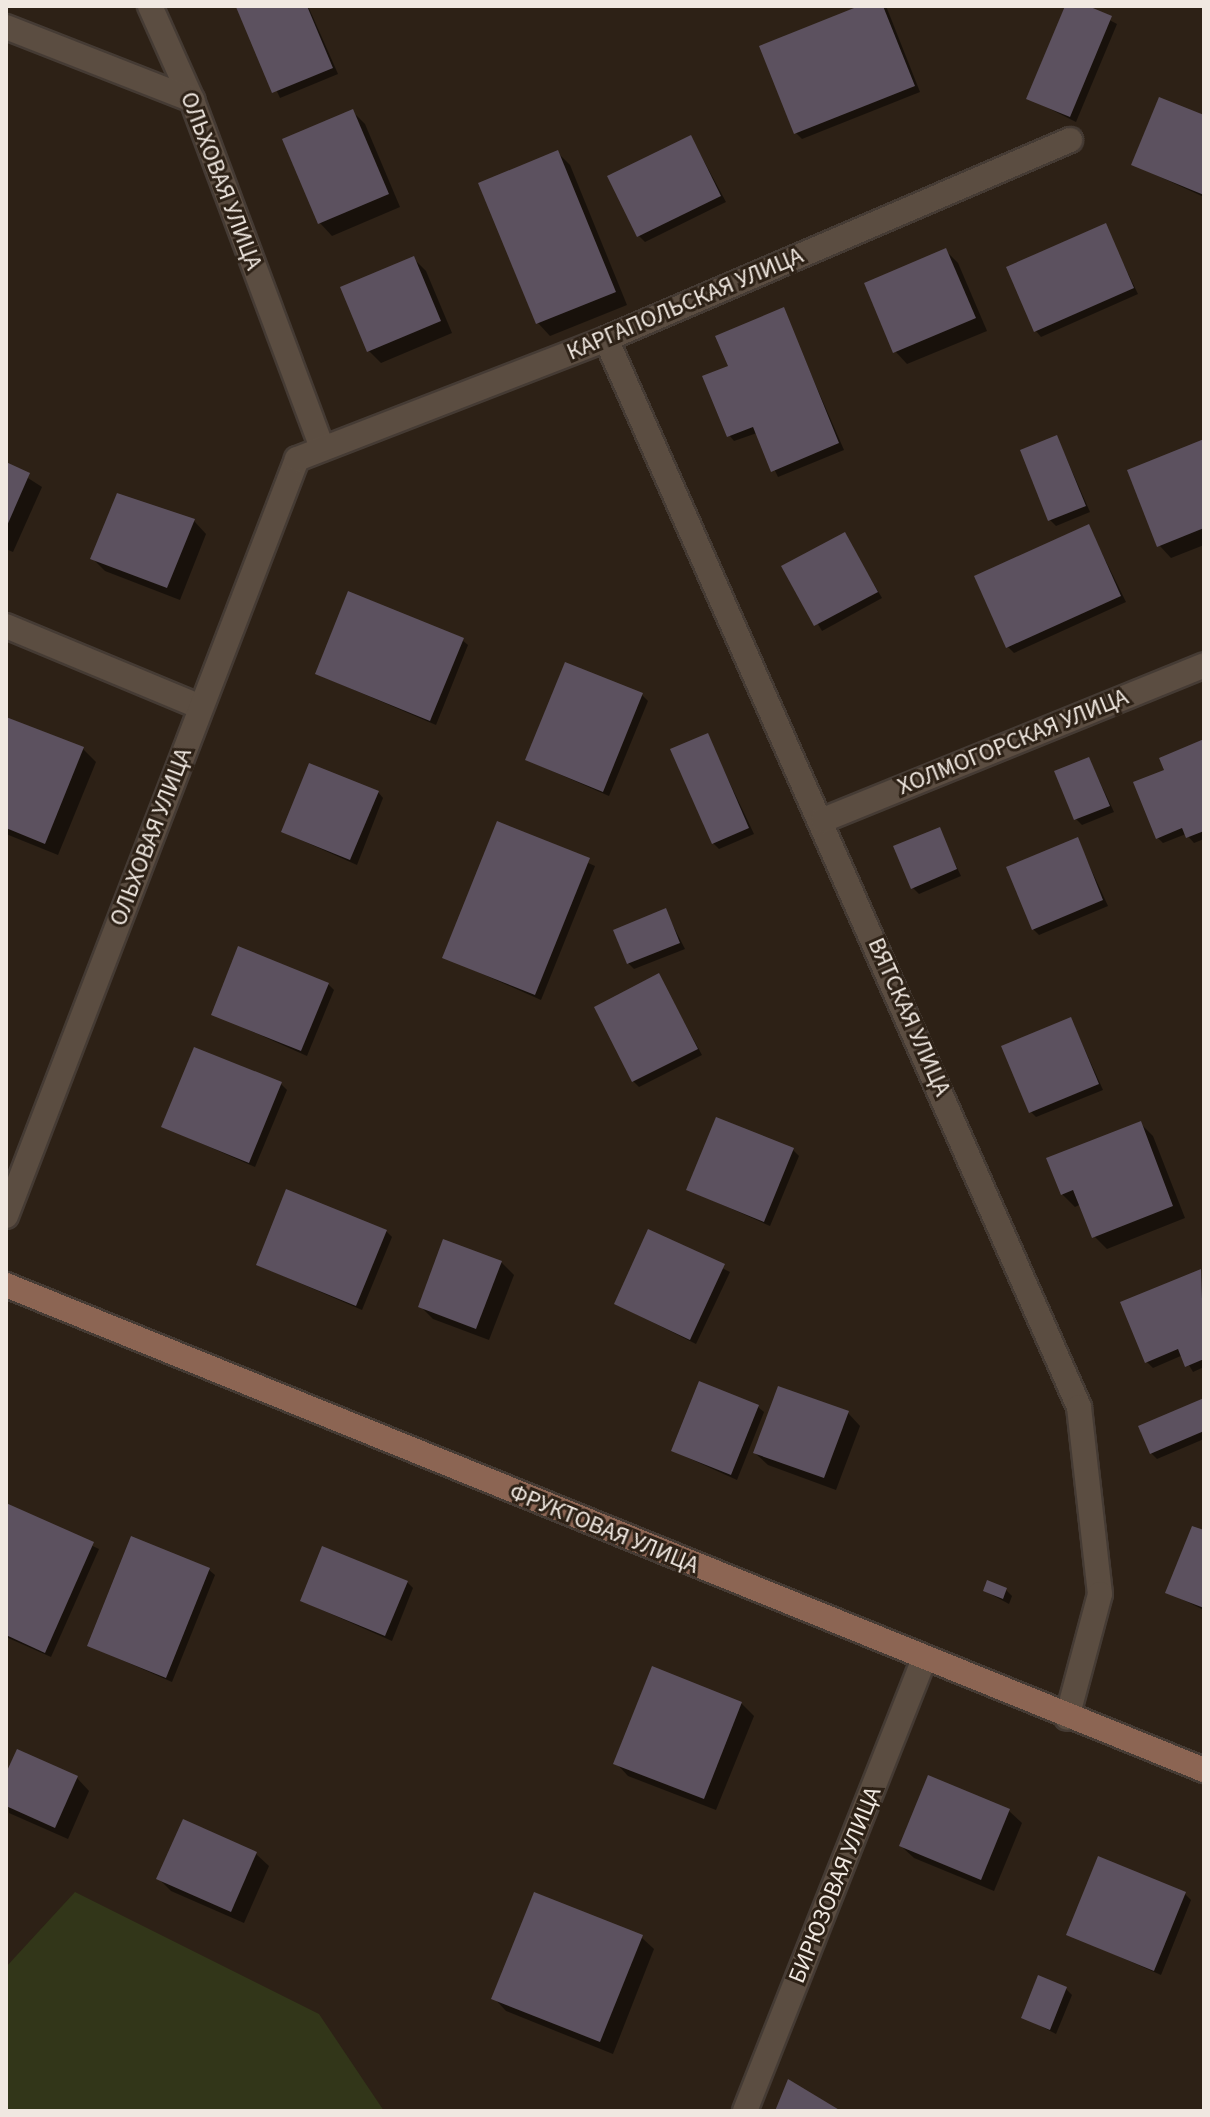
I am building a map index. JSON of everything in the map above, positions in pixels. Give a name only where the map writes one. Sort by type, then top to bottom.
[{"type":"street","name":"ОЛЬХОВАЯ УЛИЦА","points":[[150,6],[192,100],[322,447]]},
{"type":"street","points":[[6,27],[192,100]]},
{"type":"street","name":"КАРГАПОЛЬСКАЯ УЛИЦА","points":[[297,459],[606,339],[1070,140]]},
{"type":"street","name":"ВЯТСКАЯ УЛИЦА","points":[[606,339],[823,820],[1079,1407],[1100,1594],[1067,1718]]},
{"type":"street","name":"ОЛЬХОВАЯ УЛИЦА","points":[[6,1216],[297,459]]},
{"type":"street","points":[[6,626],[201,707]]},
{"type":"street","name":"ХОЛМОГОРСКАЯ УЛИЦА","points":[[823,820],[1204,665]]},
{"type":"street","name":"ФРУКТОВАЯ УЛИЦА","points":[[6,1285],[1067,1718],[1204,1770]]},
{"type":"street","name":"БИРЮЗОВАЯ УЛИЦА","points":[[745,2111],[924,1659]]},
{"type":"green space","points":[[75,1892],[319,2014],[384,2111],[6,2111],[6,1967]]},
{"type":"building","points":[[307,6],[333,68],[272,93],[236,7]]},
{"type":"building","points":[[859,6],[883,6],[915,86],[794,134],[759,46]]},
{"type":"building","points":[[1065,6],[1088,6],[1112,16],[1070,117],[1026,99]]},
{"type":"building","points":[[1159,97],[1204,115],[1204,195],[1131,165]]},
{"type":"building","points":[[353,109],[389,194],[318,224],[282,139]]},
{"type":"building","points":[[691,135],[721,196],[637,237],[607,176]]},
{"type":"building","points":[[558,150],[616,292],[536,324],[478,183]]},
{"type":"building","points":[[1106,223],[1134,288],[1034,332],[1006,267]]},
{"type":"building","points":[[946,248],[976,318],[893,353],[864,283]]},
{"type":"building","points":[[414,256],[441,321],[367,352],[340,287]]},
{"type":"building","points":[[784,307],[839,443],[771,472],[753,427],[727,437],[702,376],[728,366],[715,336]]},
{"type":"building","points":[[1057,435],[1086,506],[1048,521],[1020,450]]},
{"type":"building","points":[[1204,439],[1204,528],[1157,547],[1127,470]]},
{"type":"building","points":[[6,462],[30,473],[6,528]]},
{"type":"building","points":[[117,493],[195,519],[167,588],[90,559]]},
{"type":"building","points":[[1089,524],[1121,596],[1006,648],[974,576]]},
{"type":"building","points":[[845,532],[878,592],[814,626],[781,566]]},
{"type":"building","points":[[348,591],[464,638],[430,721],[315,674]]},
{"type":"building","points":[[565,662],[643,693],[603,792],[525,760]]},
{"type":"building","points":[[6,717],[84,747],[45,844],[6,828]]},
{"type":"building","points":[[708,733],[749,828],[712,844],[670,749]]},
{"type":"building","points":[[1204,739],[1204,831],[1186,838],[1182,828],[1156,839],[1133,782],[1164,770],[1159,758]]},
{"type":"building","points":[[1089,757],[1110,806],[1074,820],[1054,771]]},
{"type":"building","points":[[309,763],[379,791],[350,860],[281,832]]},
{"type":"building","points":[[497,821],[590,858],[535,995],[442,958]]},
{"type":"building","points":[[940,827],[957,869],[911,889],[893,846]]},
{"type":"building","points":[[1078,837],[1103,900],[1032,930],[1006,867]]},
{"type":"building","points":[[666,908],[680,943],[627,964],[613,930]]},
{"type":"building","points":[[238,946],[329,983],[301,1051],[211,1015]]},
{"type":"building","points":[[659,973],[698,1049],[632,1082],[594,1007]]},
{"type":"building","points":[[1071,1017],[1099,1084],[1029,1113],[1001,1046]]},
{"type":"building","points":[[194,1047],[282,1082],[249,1163],[161,1127]]},
{"type":"building","points":[[716,1117],[794,1148],[764,1222],[686,1190]]},
{"type":"building","points":[[1141,1121],[1173,1206],[1092,1238],[1073,1190],[1061,1195],[1046,1158]]},
{"type":"building","points":[[286,1189],[387,1230],[356,1306],[256,1265]]},
{"type":"building","points":[[648,1229],[725,1264],[690,1340],[614,1304]]},
{"type":"building","points":[[443,1239],[502,1261],[476,1329],[418,1307]]},
{"type":"building","points":[[1201,1269],[1204,1359],[1185,1367],[1178,1349],[1145,1363],[1120,1302]]},
{"type":"building","points":[[699,1381],[759,1405],[731,1475],[671,1451]]},
{"type":"building","points":[[778,1386],[849,1411],[824,1478],[753,1453]]},
{"type":"building","points":[[1204,1398],[1204,1431],[1150,1454],[1138,1426]]},
{"type":"building","points":[[6,1503],[94,1542],[45,1653],[6,1635]]},
{"type":"building","points":[[1192,1526],[1204,1530],[1204,1608],[1165,1593]]},
{"type":"building","points":[[131,1536],[210,1568],[166,1678],[87,1646]]},
{"type":"building","points":[[322,1546],[408,1581],[385,1636],[300,1601]]},
{"type":"building","points":[[987,1580],[1007,1588],[1003,1599],[983,1591]]},
{"type":"building","points":[[652,1666],[742,1702],[704,1799],[613,1764]]},
{"type":"building","points":[[17,1749],[78,1776],[55,1828],[6,1806],[6,1773]]},
{"type":"building","points":[[928,1775],[1010,1809],[981,1880],[899,1846]]},
{"type":"building","points":[[183,1819],[257,1852],[231,1912],[156,1879]]},
{"type":"building","points":[[1098,1856],[1186,1892],[1154,1971],[1066,1935]]},
{"type":"building","points":[[534,1892],[643,1935],[600,2042],[491,1999]]},
{"type":"building","points":[[1038,1975],[1067,1987],[1050,2030],[1021,2018]]},
{"type":"building","points":[[788,2079],[841,2111],[775,2111]]}]
